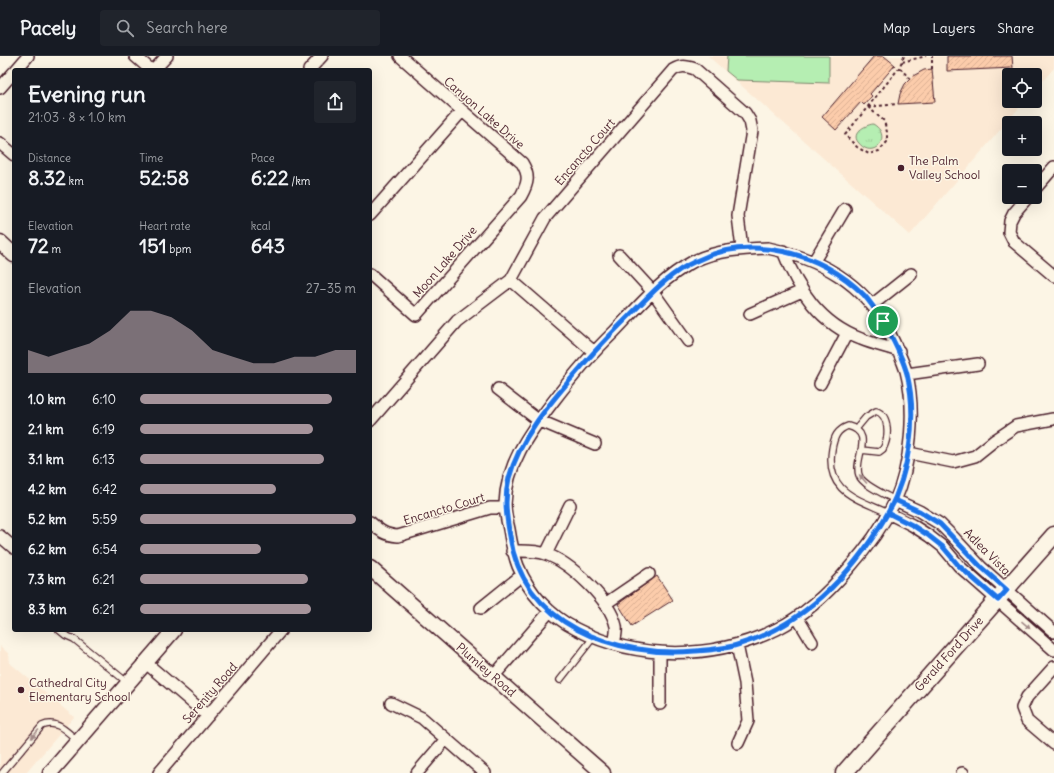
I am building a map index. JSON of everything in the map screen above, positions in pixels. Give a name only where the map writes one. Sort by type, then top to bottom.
[{"type":"main road","name":"Gerald Ford Drive","points":[[844,773],[1054,535]]},
{"type":"street","points":[[18,68],[28,56]]},
{"type":"street","points":[[135,56],[150,68]]},
{"type":"street","points":[[155,68],[167,56]]},
{"type":"street","points":[[311,68],[322,56]]},
{"type":"street","name":"Canyon Lake Drive","points":[[400,56],[522,163],[528,177]]},
{"type":"street","name":"Encancto Court","points":[[372,419],[457,321],[511,280],[545,218],[673,70],[679,66],[687,66],[695,69],[745,113],[750,121],[752,131],[738,216],[742,248]]},
{"type":"street","points":[[0,88],[12,74]]},
{"type":"street","points":[[372,213],[462,111]]},
{"type":"street","points":[[0,143],[12,153]]},
{"type":"street","points":[[1042,181],[1054,167]]},
{"type":"street","name":"Moon Lake Drive","points":[[372,276],[416,315],[521,196],[526,187],[528,177]]},
{"type":"street","points":[[1022,204],[1014,213],[1010,221],[1010,232],[1014,242],[1054,276]]},
{"type":"street","points":[[814,261],[845,209]]},
{"type":"street","points":[[0,242],[12,253]]},
{"type":"street","points":[[742,248],[768,248],[783,251],[814,261],[830,269],[863,294],[883,321],[899,351],[907,374],[911,417],[909,453],[895,500],[876,535],[837,583],[817,602],[797,617],[777,629],[737,645],[707,650],[680,652],[660,652],[635,649],[593,638],[550,612],[535,596],[522,575],[512,551],[505,508],[506,492],[516,459],[526,438],[538,420],[594,352],[653,292],[680,270],[715,253],[742,248]]},
{"type":"street","points":[[783,251],[791,273],[802,291],[817,310],[832,323],[861,339],[899,351]]},
{"type":"street","points":[[618,254],[653,292],[688,340]]},
{"type":"street","points":[[872,305],[911,274]]},
{"type":"street","points":[[511,280],[594,352]]},
{"type":"street","points":[[750,314],[802,291]]},
{"type":"street","points":[[820,384],[848,333]]},
{"type":"street","points":[[907,374],[978,364]]},
{"type":"street","points":[[498,389],[538,420],[594,444]]},
{"type":"street","points":[[909,453],[953,462],[975,456],[1016,426],[1053,419]]},
{"type":"street","name":"Adlea Vista","points":[[895,500],[923,513],[940,524],[981,567],[1002,595],[1054,650]]},
{"type":"street","points":[[546,554],[570,505]]},
{"type":"street","name":"Encancto Court","points":[[372,524],[388,535],[398,536],[490,508],[505,508]]},
{"type":"street","name":"Adlea Vista","points":[[888,513],[912,525],[929,536],[943,547],[959,566],[1054,632]]},
{"type":"street","points":[[0,536],[12,546]]},
{"type":"street","points":[[512,551],[534,551],[546,554],[562,563],[578,575],[592,588],[612,614],[616,627],[614,644]]},
{"type":"street","name":"Plumley Road","points":[[372,570],[603,773]]},
{"type":"street","points":[[605,604],[649,574]]},
{"type":"street","points":[[481,608],[522,575]]},
{"type":"street","points":[[493,677],[550,612]]},
{"type":"street","points":[[797,617],[812,642]]},
{"type":"street","points":[[50,773],[172,632]]},
{"type":"street","name":"Serenity Road","points":[[159,773],[279,632]]},
{"type":"street","points":[[737,645],[745,683],[748,721],[738,743]]},
{"type":"street","points":[[660,652],[660,704]]},
{"type":"street","points":[[146,663],[208,716]]},
{"type":"street","points":[[1054,668],[1027,697],[1022,708],[1027,722],[1054,744]]},
{"type":"street","points":[[391,703],[422,718],[485,773]]},
{"type":"street","points":[[417,773],[446,740]]},
{"type":"lane","points":[[856,429],[866,417],[876,411],[883,415],[886,420],[887,428],[883,449],[879,452],[861,450]]},
{"type":"lane","points":[[888,513],[843,491],[838,484],[833,474],[830,460],[835,437],[839,431],[848,426],[856,429],[861,435],[863,440],[858,475],[861,480],[869,486],[895,500]]},
{"type":"lane","points":[[61,632],[74,639],[128,683]]},
{"type":"lane","points":[[560,680],[593,638]]},
{"type":"lane","points":[[2,773],[42,726],[54,724],[61,727],[78,742]]},
{"type":"path","points":[[868,106],[884,120],[887,132],[887,142],[879,151],[868,154],[857,147],[845,135],[868,106],[899,68],[904,56]]},
{"type":"path","points":[[902,62],[926,56]]},
{"type":"path","points":[[932,56],[932,69]]},
{"type":"path","points":[[899,68],[910,79]]},
{"type":"path","points":[[868,106],[898,104]]},
{"type":"shaded area","name":"The Palm Valley School","points":[[708,56],[1054,56],[1054,68],[1042,82],[1042,68],[1002,68],[1002,108],[1019,108],[1012,116],[1002,116],[1002,128],[910,235]]},
{"type":"shaded area","name":"Cathedral City Elementary School","points":[[0,646],[9,654],[10,663],[74,717],[26,773],[0,773]]},
{"type":"green space","points":[[727,56],[829,56],[829,83],[737,80],[726,71]]},
{"type":"green space","points":[[873,124],[879,129],[882,135],[879,145],[870,149],[864,147],[858,142],[856,136],[860,130]]},
{"type":"building","points":[[874,56],[884,56],[895,65],[870,94],[872,96],[864,105],[861,102],[836,130],[822,117]]},
{"type":"building","points":[[947,56],[1012,56],[1013,68],[947,71]]},
{"type":"building","points":[[932,69],[935,102],[898,104],[900,94],[905,84],[913,76],[924,70]]},
{"type":"building","points":[[657,576],[673,600],[632,626],[618,604]]},
{"type":"place","name":"The Palm Valley School","points":[[901,168]]},
{"type":"place","name":"Cathedral City Elementary School","points":[[21,690]]},
{"type":"route","points":[[883,321],[863,294],[830,269],[806,258],[768,248],[742,248],[715,253],[696,261],[666,280],[594,352],[562,389],[526,438],[516,459],[506,492],[505,508],[512,551],[522,575],[535,596],[550,612],[568,624],[593,638],[614,644],[635,649],[660,652],[707,650],[737,645],[777,629],[797,617],[817,602],[837,583],[876,535],[895,500],[919,511],[940,524],[981,567],[1007,590],[998,600],[959,566],[943,547],[912,525],[888,513],[895,500],[900,487],[909,453],[911,417],[907,374],[899,351],[883,321]]}]
